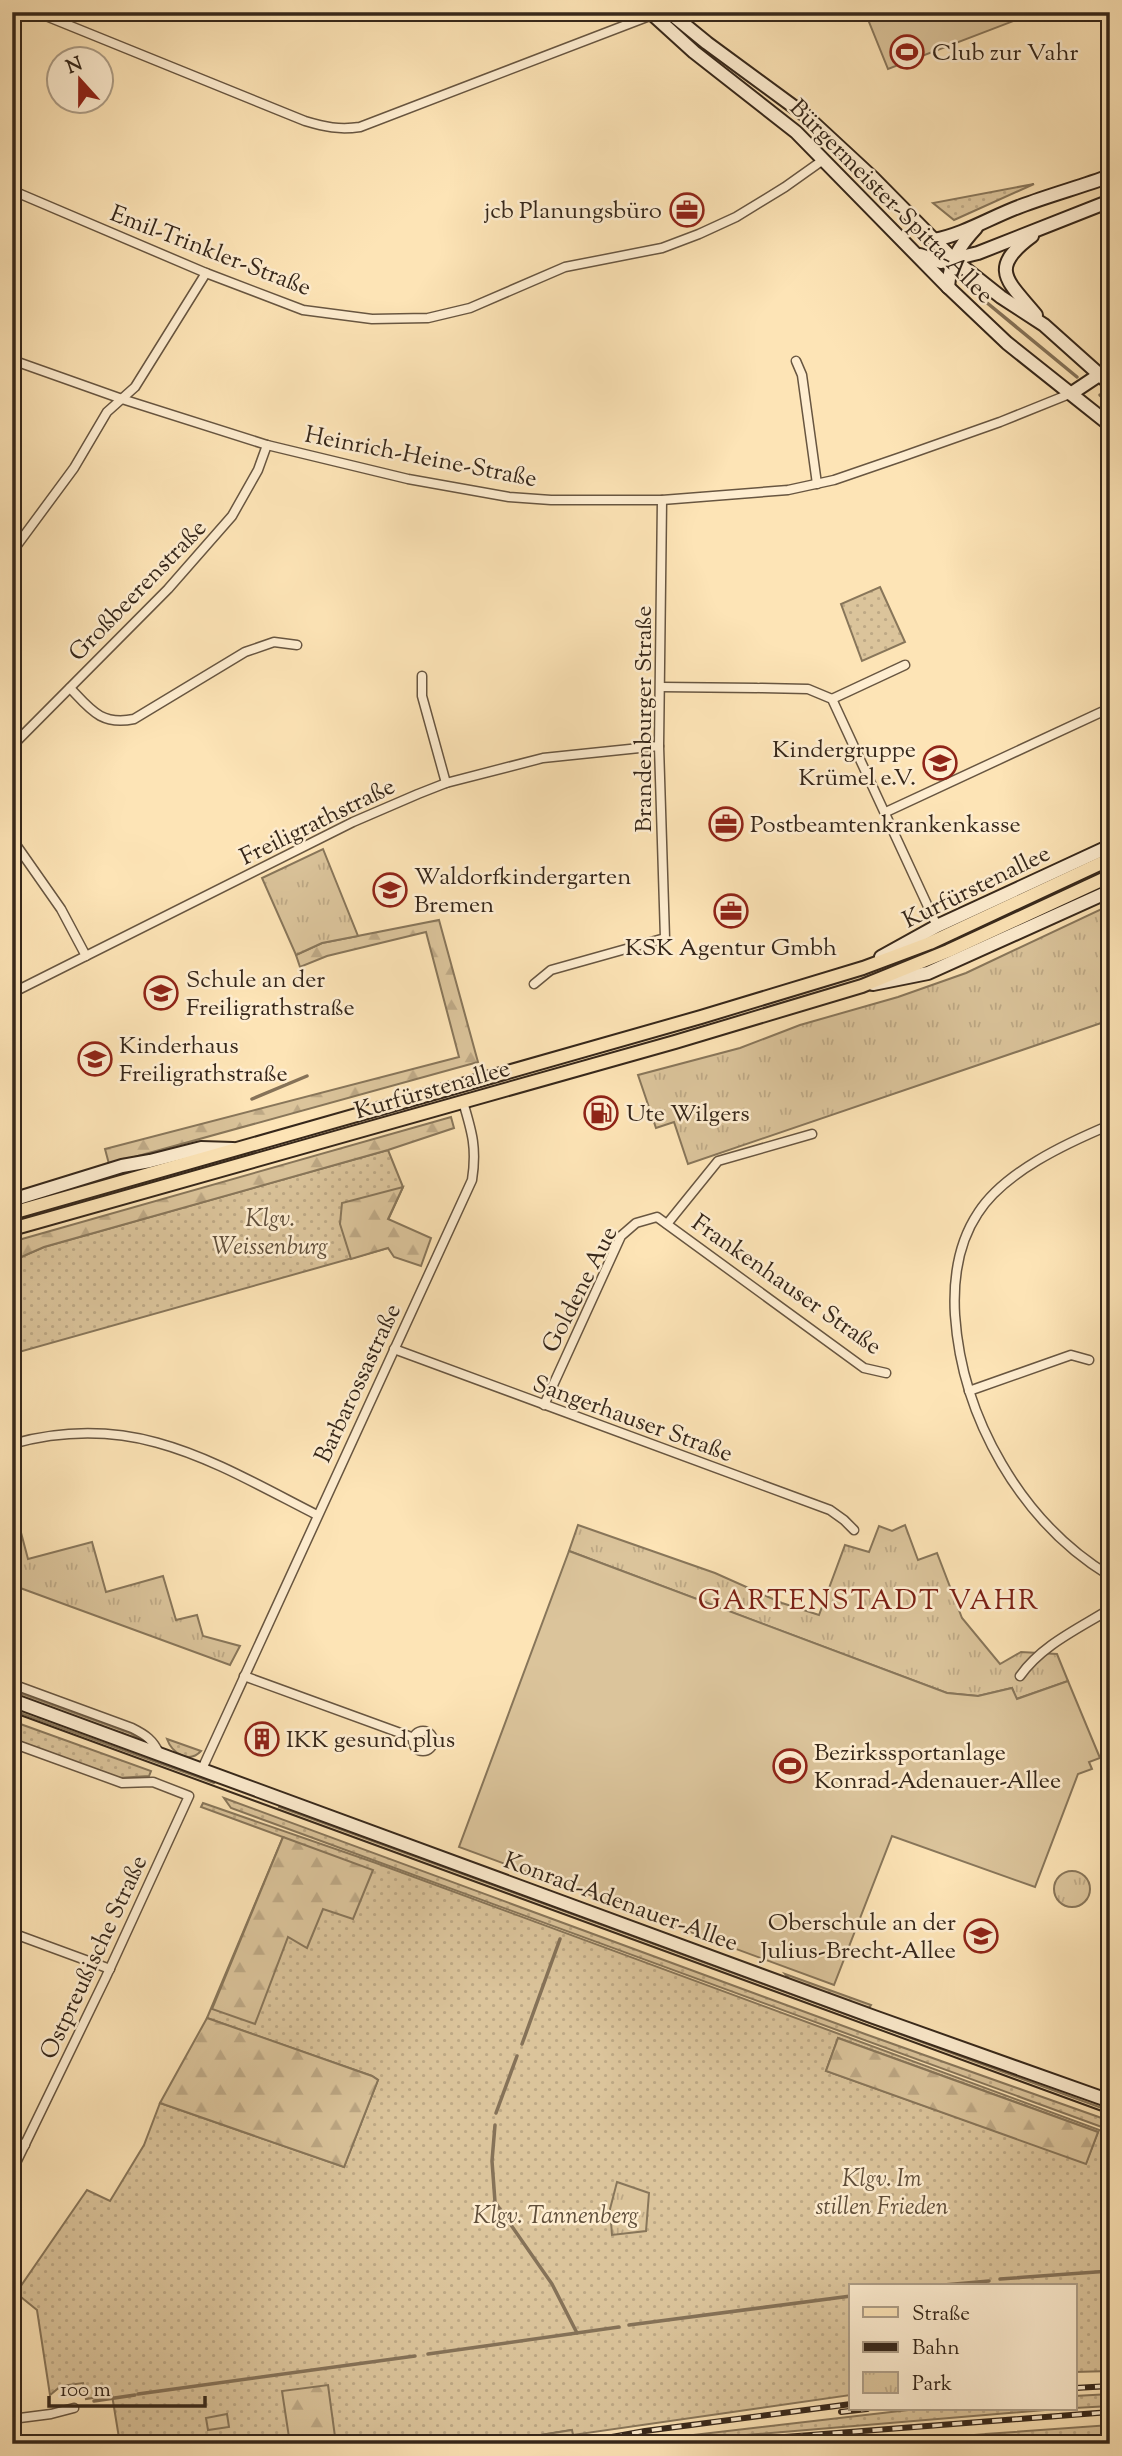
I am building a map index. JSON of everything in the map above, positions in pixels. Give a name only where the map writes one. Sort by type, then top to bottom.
[{"type":"main road","name":"Bürgermeister-Spitta-Allee","points":[[669,12],[805,115],[953,258],[1001,297],[1044,325],[1110,384]]},
{"type":"main road","name":"Bürgermeister-Spitta-Allee","points":[[651,14],[694,52],[796,132],[911,250],[1007,343],[1110,425]]},
{"type":"main road","points":[[933,240],[953,236],[1018,207],[1110,176]]},
{"type":"main road","points":[[911,250],[930,260],[941,262],[978,253],[1110,201]]},
{"type":"main road","points":[[948,287],[953,258],[961,243],[979,226]]},
{"type":"main road","points":[[1040,229],[1019,245],[1005,265],[1007,279],[1044,325]]},
{"type":"main road","points":[[1072,393],[1098,375]]},
{"type":"main road","name":"Kurfürstenallee","points":[[863,968],[937,926],[1110,846]]},
{"type":"main road","name":"Kurfürstenallee","points":[[12,1213],[701,1017],[863,968],[930,943],[1110,859]]},
{"type":"main road","name":"Kurfürstenallee","points":[[862,986],[948,951],[1110,876]]},
{"type":"main road","name":"Kurfürstenallee","points":[[12,1230],[862,986],[928,973],[1110,891]]},
{"type":"main road","name":"Kurfürstenallee","points":[[12,1200],[122,1166],[201,1148],[233,1149]]},
{"type":"main road","name":"Konrad-Adenauer-Allee","points":[[12,1700],[1110,2101]]},
{"type":"street","points":[[36,12],[305,121],[327,128],[343,129],[360,127],[651,14]]},
{"type":"street","points":[[682,23],[691,12]]},
{"type":"street","name":"Emil-Trinkler-Straße","points":[[18,193],[206,273],[303,310],[372,319],[428,318],[470,308],[565,267],[662,248],[699,234],[736,217],[823,160]]},
{"type":"street","points":[[12,552],[74,468],[107,412],[135,387],[206,273]]},
{"type":"street","name":"Heinrich-Heine-Straße","points":[[12,360],[122,399],[267,444],[408,479],[509,496],[551,500],[662,500],[746,495],[817,484],[988,427],[1072,393]]},
{"type":"street","points":[[796,361],[802,376],[817,484]]},
{"type":"street","name":"Großbeerenstraße","points":[[12,746],[168,589],[232,516],[258,470],[267,444]]},
{"type":"street","name":"Brandenburger Straße","points":[[534,984],[551,970],[664,938],[659,746],[662,500]]},
{"type":"street","points":[[70,688],[93,713],[110,721],[121,722],[134,719],[245,652],[274,642],[297,645]]},
{"type":"street","points":[[832,699],[905,665]]},
{"type":"street","points":[[422,676],[422,696],[446,783]]},
{"type":"street","points":[[661,687],[808,689],[832,699],[937,926]]},
{"type":"street","points":[[886,812],[1110,708]]},
{"type":"street","name":"Freiligrathstraße","points":[[12,993],[353,822],[446,783],[543,758],[659,746]]},
{"type":"street","points":[[12,839],[61,909],[86,956]]},
{"type":"street","name":"Barbarossastraße","points":[[202,1769],[472,1180],[476,1156],[472,1130],[463,1102]]},
{"type":"street","points":[[1110,1125],[1081,1137],[1005,1184],[978,1213],[958,1259],[955,1283],[958,1347],[969,1391],[1002,1465],[1027,1500],[1071,1546],[1110,1576]]},
{"type":"street","points":[[667,1224],[718,1161],[812,1134]]},
{"type":"street","name":"Goldene Aue","points":[[544,1405],[621,1236],[636,1223],[657,1217],[667,1224]]},
{"type":"street","name":"Frankenhauser Straße","points":[[667,1224],[864,1368],[886,1373]]},
{"type":"street","name":"Sangerhauser Straße","points":[[394,1349],[830,1510],[854,1531]]},
{"type":"street","points":[[969,1391],[1071,1355],[1089,1360]]},
{"type":"street","points":[[12,1444],[56,1434],[81,1432],[146,1438],[176,1447],[317,1515]]},
{"type":"street","points":[[1020,1676],[1031,1660],[1040,1653],[1110,1609]]},
{"type":"street","points":[[244,1676],[414,1738]]},
{"type":"street","name":"Konrad-Adenauer-Allee","points":[[12,1684],[132,1728],[146,1735],[159,1753]]},
{"type":"street","name":"Ostpreußische Straße","points":[[12,1743],[122,1783],[153,1782],[189,1796],[110,1969],[12,2171]]},
{"type":"street","points":[[12,1933],[110,1969]]},
{"type":"street","points":[[12,2140],[25,2145]]},
{"type":"street","points":[[12,2419],[51,2414],[74,2407]]},
{"type":"green space","name":"Club zur Vahr","points":[[865,12],[1037,12],[888,69]]},
{"type":"green space","points":[[1034,184],[954,220],[933,203]]},
{"type":"green space","points":[[880,587],[905,642],[862,661],[841,604]]},
{"type":"green space","points":[[323,849],[358,936],[322,943],[296,955],[262,878]]},
{"type":"green space","points":[[1110,905],[1110,1020],[688,1164],[674,1122],[656,1128],[638,1075],[740,1048],[800,1025],[898,997],[966,973]]},
{"type":"green space","points":[[439,920],[478,1062],[109,1164],[105,1149],[459,1057],[426,932],[327,956],[300,967],[296,955],[322,943]]},
{"type":"green space","points":[[451,1117],[454,1128],[388,1150],[44,1247],[12,1261],[12,1242]]},
{"type":"green space","name":"Klgv. Weissenburg","points":[[388,1150],[403,1187],[388,1220],[388,1248],[12,1354],[12,1261],[44,1247]]},
{"type":"green space","points":[[403,1187],[388,1219],[431,1238],[421,1266],[394,1257],[388,1248],[351,1259],[340,1224],[342,1203]]},
{"type":"green space","points":[[15,1510],[28,1559],[92,1542],[106,1592],[163,1576],[176,1620],[197,1615],[203,1636],[240,1646],[230,1665],[12,1585],[12,1511]]},
{"type":"green space","points":[[578,1525],[715,1573],[782,1603],[819,1615],[845,1545],[869,1552],[879,1526],[892,1531],[905,1525],[918,1560],[937,1553],[962,1618],[1000,1664],[1021,1652],[1057,1654],[1068,1681],[1016,1699],[1012,1688],[978,1696],[947,1693],[569,1551]]},
{"type":"green space","name":"Bezirkssportanlage Konrad-Adenauer-Allee","points":[[569,1551],[947,1693],[978,1696],[1012,1688],[1017,1699],[1068,1681],[1100,1758],[1089,1762],[1092,1769],[1078,1774],[1035,1887],[892,1836],[834,1985],[459,1847]]},
{"type":"green space","points":[[12,1690],[130,1733],[143,1741],[12,1694]]},
{"type":"green space","points":[[12,1706],[216,1781],[214,1783],[12,1710]]},
{"type":"green space","points":[[12,1721],[151,1771],[149,1776],[118,1778],[12,1739]]},
{"type":"green space","points":[[167,1739],[201,1751],[186,1757],[173,1749]]},
{"type":"green space","points":[[224,1798],[865,2034],[1110,2121],[1110,2130],[231,1808]]},
{"type":"green space","name":"Klgv. Tannenberg","points":[[203,1803],[376,1863],[1110,2134],[1110,2371],[1076,2372],[1076,2284],[849,2284],[849,2395],[573,2435],[571,2430],[484,2444],[481,2439],[446,2444],[120,2444],[112,2395],[86,2399],[83,2383],[61,2386],[50,2395],[37,2310],[16,2293],[87,2190],[110,2201],[144,2145],[160,2103],[344,2167],[378,2080],[207,2018],[283,1837],[201,1807]],"holes":[[[838,2038],[1098,2132],[1086,2163],[826,2071]]]},
{"type":"green space","points":[[280,1804],[1110,2108],[1110,2111],[279,1807]]},
{"type":"green space","points":[[283,1837],[373,1870],[353,1919],[323,1909],[307,1948],[288,1937],[255,2024],[212,2009]]},
{"type":"green space","points":[[1072,1871],[1085,1876],[1090,1889],[1085,1902],[1072,1907],[1059,1902],[1054,1889],[1059,1876]]},
{"type":"green space","points":[[785,1974],[871,2005],[869,2008],[790,1980]]},
{"type":"green space","points":[[207,2018],[378,2080],[344,2167],[160,2103]]},
{"type":"green space","points":[[838,2038],[1098,2132],[1086,2164],[826,2071]]},
{"type":"green space","points":[[617,2182],[649,2193],[646,2231],[612,2235],[610,2209]]},
{"type":"green space","points":[[328,2385],[336,2444],[290,2444],[282,2391]]},
{"type":"green space","points":[[1110,2394],[1110,2406],[1076,2408],[1076,2396]]},
{"type":"green space","points":[[908,2410],[1045,2410],[639,2444],[633,2442]]},
{"type":"green space","points":[[227,2414],[229,2427],[208,2430],[206,2418]]},
{"type":"green space","points":[[1110,2425],[1110,2444],[987,2444],[986,2434]]},
{"type":"green space","points":[[572,2430],[573,2435],[534,2444],[484,2444]]},
{"type":"green space","points":[[986,2434],[987,2444],[858,2444]]},
{"type":"waterway","points":[[986,302],[1077,377]]},
{"type":"waterway","points":[[1100,395],[1110,404]]},
{"type":"waterway","points":[[252,1099],[307,1076]]},
{"type":"waterway","points":[[522,2044],[560,1939]]},
{"type":"waterway","points":[[496,2113],[517,2056]]},
{"type":"waterway","points":[[495,2125],[492,2161],[495,2202],[552,2284],[577,2333]]},
{"type":"waterway","points":[[1000,2279],[1110,2271]]},
{"type":"waterway","points":[[955,2284],[989,2281]]},
{"type":"waterway","points":[[629,2325],[849,2296]]},
{"type":"waterway","points":[[428,2354],[619,2327]]},
{"type":"waterway","points":[[138,2394],[415,2356]]},
{"type":"waterway","points":[[94,2401],[135,2395]]},
{"type":"tram line","points":[[12,1712],[1110,2114]]},
{"type":"railway","points":[[1076,2388],[1110,2386]]},
{"type":"railway","points":[[573,2444],[645,2431],[849,2404]]},
{"type":"railway","points":[[841,2412],[858,2410]]},
{"type":"railway","points":[[693,2444],[1110,2412]]},
{"type":"place","name":"Club zur Vahr","points":[[907,52]]},
{"type":"place","name":"jcb Planungsbüro","points":[[687,210]]},
{"type":"place","name":"Kindergruppe Krümel e.V.","points":[[940,763]]},
{"type":"place","name":"Postbeamtenkrankenkasse","points":[[726,824]]},
{"type":"place","name":"Waldorfkindergarten Bremen","points":[[390,890]]},
{"type":"place","name":"KSK Agentur Gmbh","points":[[731,911]]},
{"type":"place","name":"Schule an der Freiligrathstraße","points":[[161,993]]},
{"type":"place","name":"Kinderhaus Freiligrathstraße","points":[[95,1059]]},
{"type":"place","name":"Ute Wilgers","points":[[601,1113]]},
{"type":"place","name":"IKK gesund plus","points":[[262,1739]]},
{"type":"place","name":"Bezirkssportanlage Konrad-Adenauer-Allee","points":[[790,1766]]},
{"type":"place","name":"Oberschule an der Julius-Brecht-Allee","points":[[981,1936]]},
{"type":"district","name":"GARTENSTADT VAHR","points":[[869,1599]]},
{"type":"park label","name":"Klgv. Im stillen Frieden","points":[[882,2192]]}]
